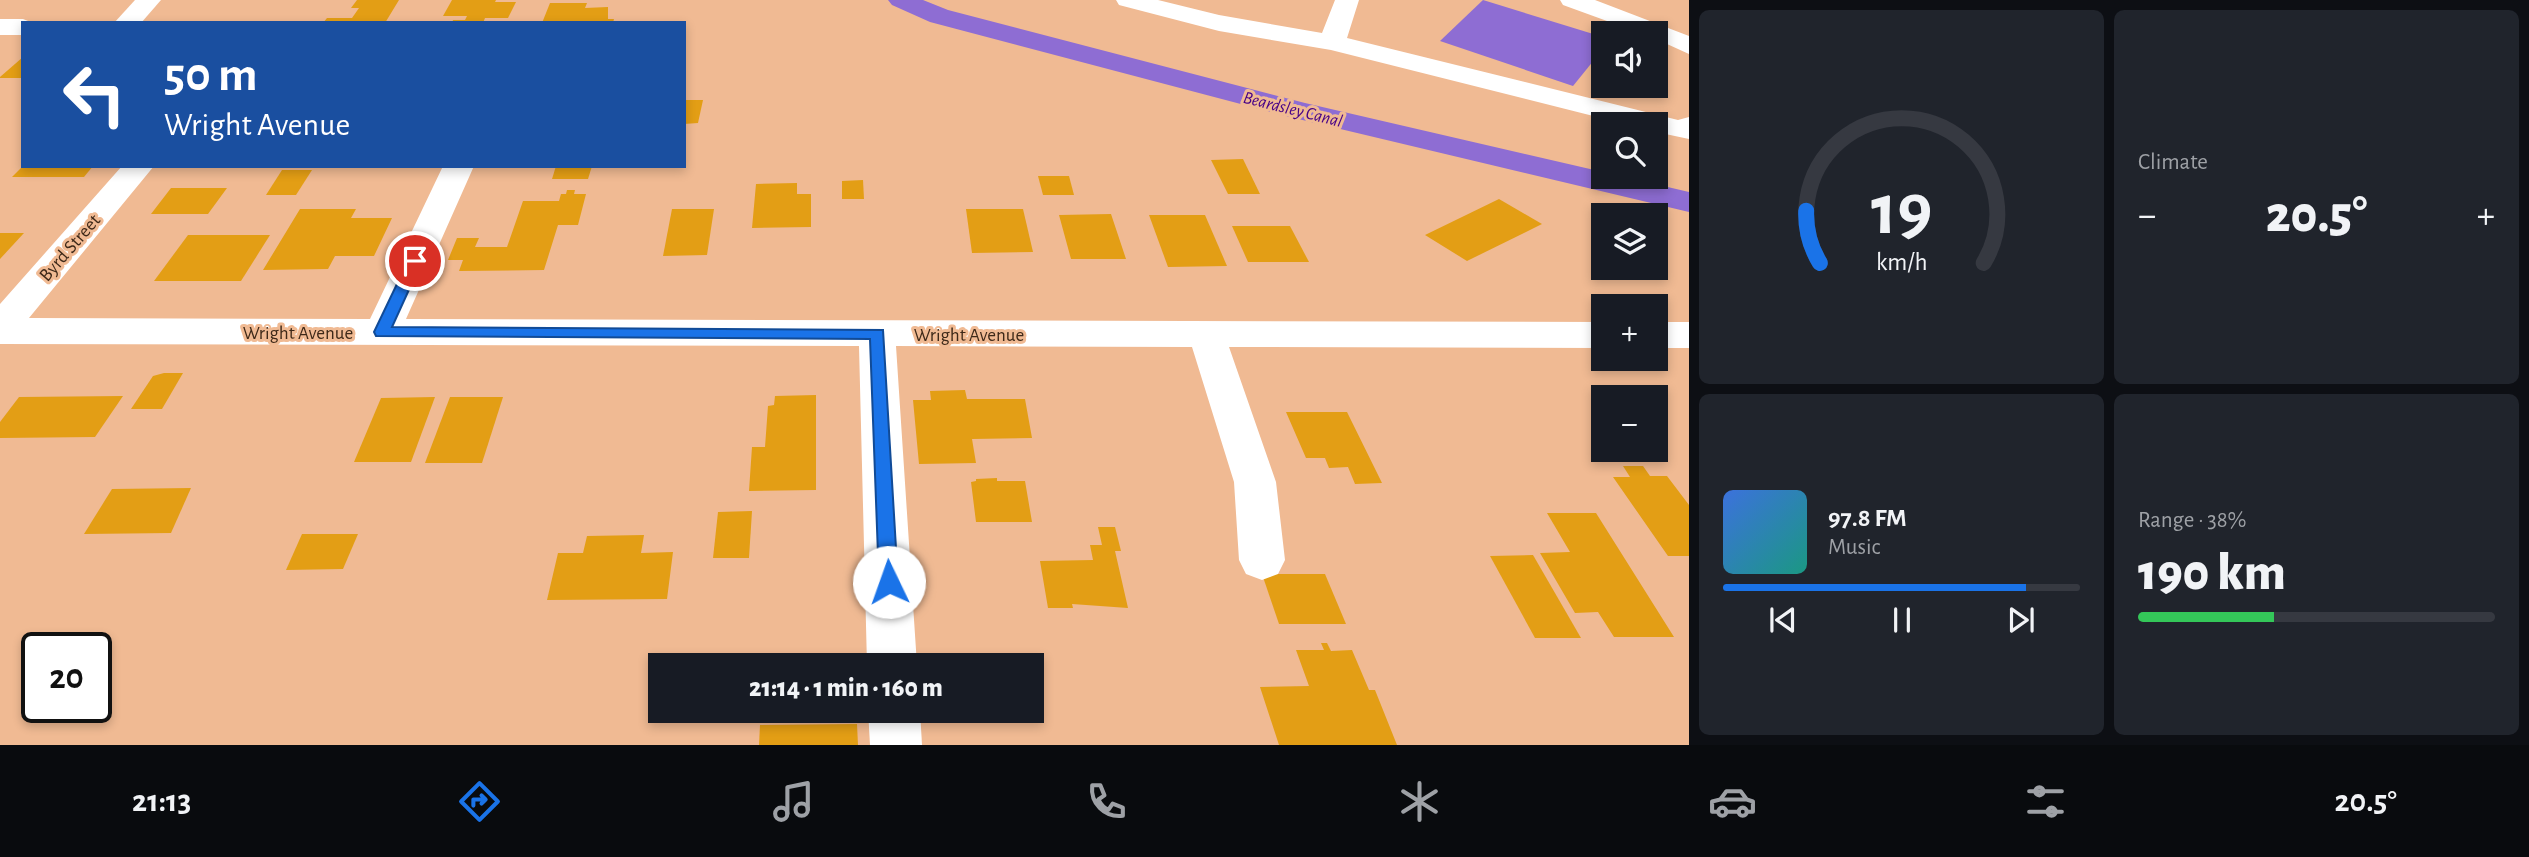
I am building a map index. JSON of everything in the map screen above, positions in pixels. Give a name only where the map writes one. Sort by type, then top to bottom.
[{"type":"street","points":[[129,21],[149,0]]},
{"type":"street","points":[[1128,0],[1219,23],[1332,41],[1687,131],[1689,125]]},
{"type":"street","points":[[1332,41],[1347,0]]},
{"type":"street","points":[[1572,0],[1666,34],[1689,46]]},
{"type":"street","points":[[0,27],[21,27]]},
{"type":"street","name":"Byrd Street","points":[[0,330],[137,168]]},
{"type":"street","points":[[382,332],[458,168]]},
{"type":"street","name":"Wright Avenue","points":[[0,330],[1591,335]]},
{"type":"street","points":[[877,334],[891,653]]},
{"type":"street","points":[[1206,334],[1255,482],[1262,560]]},
{"type":"street","points":[[1668,335],[1689,335]]},
{"type":"street","points":[[895,723],[896,745]]},
{"type":"shaded area","points":[[1483,0],[1591,33],[1591,64],[1573,86],[1440,41]]},
{"type":"building","points":[[357,0],[399,0],[386,21],[325,21],[327,18],[352,18],[359,8],[351,8]]},
{"type":"building","points":[[452,0],[516,2],[508,18],[453,21],[465,20],[467,16],[443,16]]},
{"type":"building","points":[[550,3],[587,3],[585,8],[608,7],[608,19],[614,19],[614,21],[543,21]]},
{"type":"building","points":[[21,59],[21,78],[0,77]]},
{"type":"building","points":[[686,100],[703,100],[698,123],[686,124]]},
{"type":"building","points":[[1243,159],[1260,194],[1228,194],[1211,160]]},
{"type":"building","points":[[21,168],[91,168],[84,177],[12,177]]},
{"type":"building","points":[[555,168],[591,168],[588,179],[552,179]]},
{"type":"building","points":[[282,170],[312,170],[296,195],[266,195]]},
{"type":"building","points":[[1038,176],[1069,176],[1074,195],[1043,195]]},
{"type":"building","points":[[863,180],[864,199],[842,199],[842,181]]},
{"type":"building","points":[[797,183],[797,194],[811,194],[811,227],[752,228],[756,184]]},
{"type":"building","points":[[171,188],[227,188],[208,214],[151,214]]},
{"type":"building","points":[[567,190],[575,190],[574,194],[586,194],[578,225],[558,225],[544,270],[459,271],[463,260],[448,260],[457,238],[479,238],[475,247],[507,247],[523,201],[559,201],[561,194],[566,194]]},
{"type":"building","points":[[1499,199],[1542,224],[1467,261],[1425,235]]},
{"type":"building","points":[[300,209],[356,209],[351,218],[392,218],[374,256],[335,256],[328,269],[263,270]]},
{"type":"building","points":[[672,209],[714,209],[707,255],[663,256]]},
{"type":"building","points":[[966,209],[1023,209],[1033,252],[972,253]]},
{"type":"building","points":[[1111,214],[1126,259],[1071,259],[1059,215]]},
{"type":"building","points":[[1149,215],[1205,215],[1227,266],[1168,267]]},
{"type":"building","points":[[1232,226],[1290,226],[1309,262],[1248,262]]},
{"type":"building","points":[[0,233],[24,233],[0,259]]},
{"type":"building","points":[[188,235],[270,235],[241,281],[154,281]]},
{"type":"building","points":[[183,373],[162,409],[131,409],[153,376]]},
{"type":"building","points":[[965,390],[967,399],[1025,399],[1032,438],[972,439],[976,463],[919,464],[913,400],[931,400],[930,391]]},
{"type":"building","points":[[816,395],[816,490],[749,491],[752,447],[765,447],[768,406],[774,405],[775,396]]},
{"type":"building","points":[[123,396],[95,437],[0,438],[0,422],[19,397]]},
{"type":"building","points":[[435,397],[411,462],[354,462],[381,398]]},
{"type":"building","points":[[450,397],[503,397],[482,463],[425,463]]},
{"type":"building","points":[[1286,412],[1347,412],[1382,483],[1355,484],[1348,467],[1329,468],[1325,458],[1306,458]]},
{"type":"building","points":[[1623,466],[1643,466],[1650,476],[1667,476],[1689,505],[1689,556],[1668,556],[1613,477],[1630,477]]},
{"type":"building","points":[[997,478],[997,481],[1025,481],[1032,522],[976,522],[971,482],[976,479]]},
{"type":"building","points":[[191,488],[171,533],[84,534],[112,489]]},
{"type":"building","points":[[752,511],[749,558],[713,558],[718,512]]},
{"type":"building","points":[[1547,513],[1596,513],[1674,637],[1614,637],[1598,612],[1575,613],[1540,553],[1570,552]]},
{"type":"building","points":[[1098,527],[1115,527],[1121,551],[1115,551],[1128,608],[1072,604],[1073,608],[1048,608],[1040,561],[1093,560],[1090,545],[1102,545]]},
{"type":"building","points":[[302,534],[358,534],[343,569],[286,570]]},
{"type":"building","points":[[644,535],[641,553],[673,552],[667,599],[547,600],[558,553],[583,553],[587,536]]},
{"type":"building","points":[[1533,555],[1581,638],[1535,638],[1490,556]]},
{"type":"building","points":[[1262,574],[1325,574],[1346,624],[1279,624]]},
{"type":"building","points":[[1321,643],[1327,643],[1331,651],[1352,650],[1369,690],[1375,690],[1397,745],[1279,745],[1260,687],[1309,686],[1296,650],[1324,650]]},
{"type":"building","points":[[857,724],[858,745],[759,745],[760,725]]},
{"type":"waterway","name":"Beardsley Canal","points":[[901,0],[939,16],[1301,111],[1689,202]]},
{"type":"route","points":[[415,261],[382,332],[877,334],[889,582]]}]
